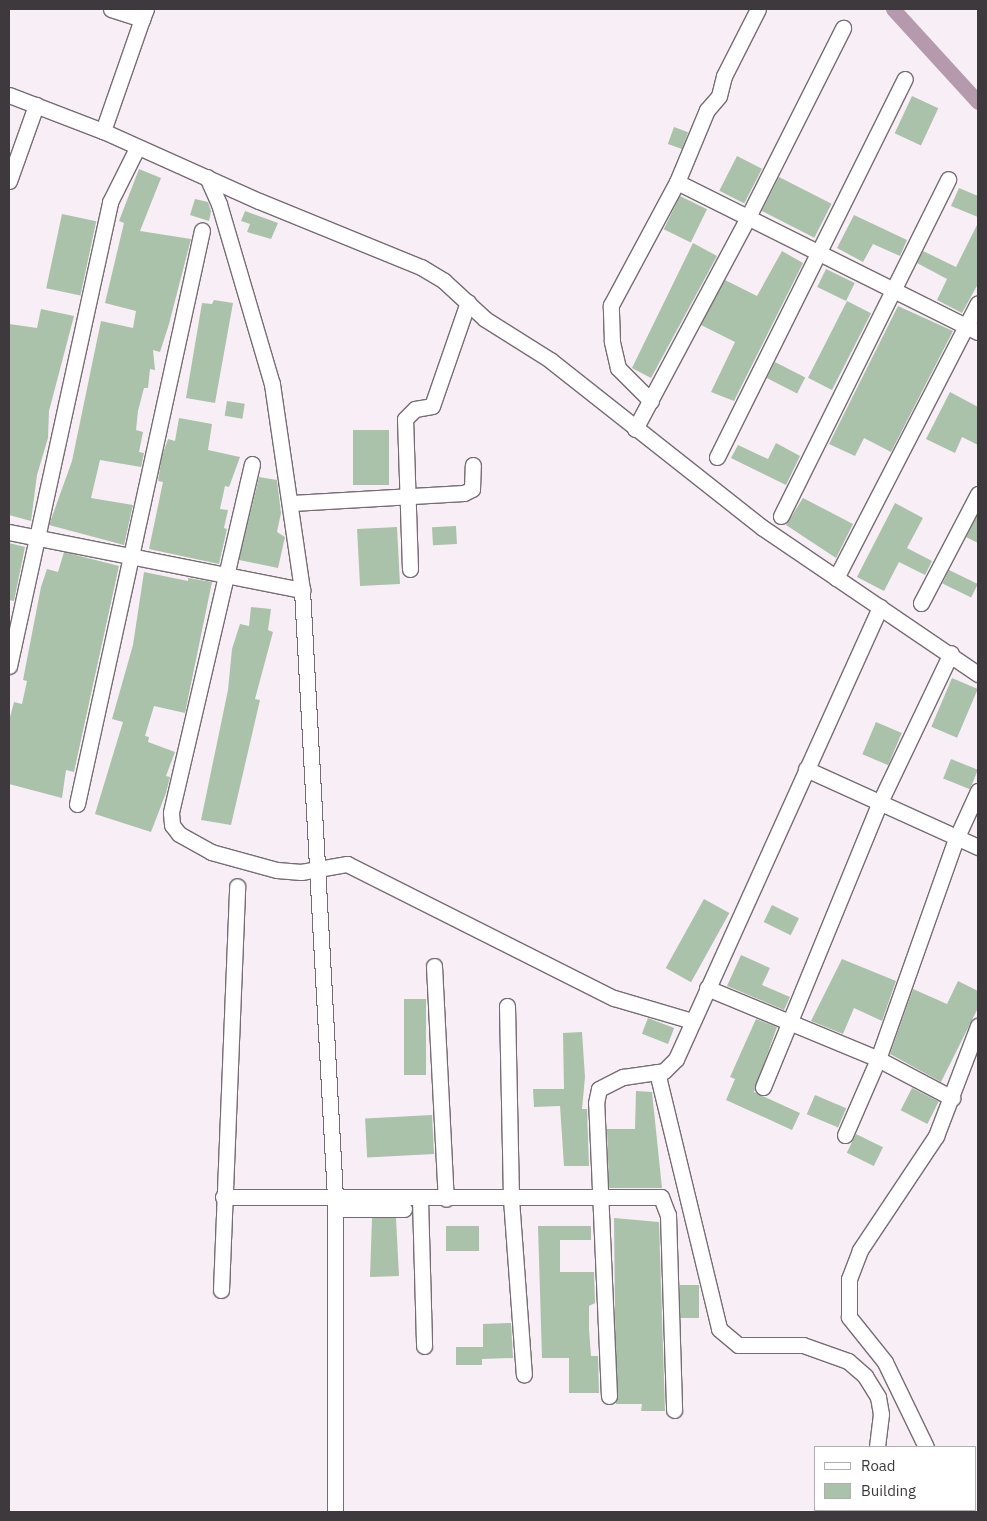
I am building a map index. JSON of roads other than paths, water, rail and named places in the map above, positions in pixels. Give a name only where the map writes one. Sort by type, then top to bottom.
[{"type":"street","points":[[103,131],[144,14],[111,9]]},
{"type":"street","points":[[651,401],[618,368],[612,342],[611,305],[677,182],[707,110],[719,96],[724,76],[758,9]]},
{"type":"street","points":[[635,429],[747,219],[843,28]]},
{"type":"street","points":[[717,457],[905,79]]},
{"type":"street","points":[[9,95],[103,131],[137,148],[421,267],[468,302],[485,319],[550,360],[635,429],[763,528],[978,672]]},
{"type":"street","points":[[9,181],[36,105]]},
{"type":"street","points":[[9,666],[35,539],[110,202],[137,148]]},
{"type":"street","points":[[207,176],[219,204],[272,384],[292,503],[302,590],[335,1204],[335,1512]]},
{"type":"street","points":[[780,516],[891,288],[948,179]]},
{"type":"street","points":[[677,182],[747,219],[972,329]]},
{"type":"street","points":[[77,804],[202,230]]},
{"type":"street","points":[[410,569],[406,495],[405,419],[415,409],[432,406],[468,302]]},
{"type":"street","points":[[836,578],[972,329],[978,303]]},
{"type":"street","points":[[252,464],[171,813],[172,825],[194,845],[211,852],[277,870],[316,870],[328,864],[347,864],[614,998],[692,1021]]},
{"type":"street","points":[[292,503],[469,492],[473,466]]},
{"type":"street","points":[[921,604],[978,494]]},
{"type":"street","points":[[9,532],[35,539],[226,577],[302,590]]},
{"type":"street","points":[[608,1396],[596,1103],[599,1089],[623,1077],[657,1072],[676,1059],[880,607]]},
{"type":"street","points":[[763,1087],[879,804],[951,653]]},
{"type":"street","points":[[806,769],[956,839],[978,847]]},
{"type":"street","points":[[845,1134],[878,1060],[956,839],[978,791]]},
{"type":"street","points":[[221,1290],[223,1197],[237,886]]},
{"type":"street","points":[[434,966],[446,1199]]},
{"type":"street","points":[[707,988],[878,1060],[952,1098]]},
{"type":"street","points":[[507,1006],[511,1203],[524,1375]]},
{"type":"street","points":[[926,1446],[885,1362],[849,1316],[847,1299],[849,1279],[860,1250],[936,1136],[978,1026]]},
{"type":"street","points":[[657,1072],[719,1329],[738,1345],[803,1345],[848,1361],[865,1376],[878,1397],[881,1414],[877,1446]]},
{"type":"street","points":[[223,1197],[335,1204],[420,1204],[511,1203],[658,1196],[665,1206],[674,1410]]},
{"type":"street","points":[[420,1204],[446,1199],[511,1203]]},
{"type":"street","points":[[420,1204],[424,1346]]},
{"type":"waterway","points":[[893,9],[978,102]]}]
